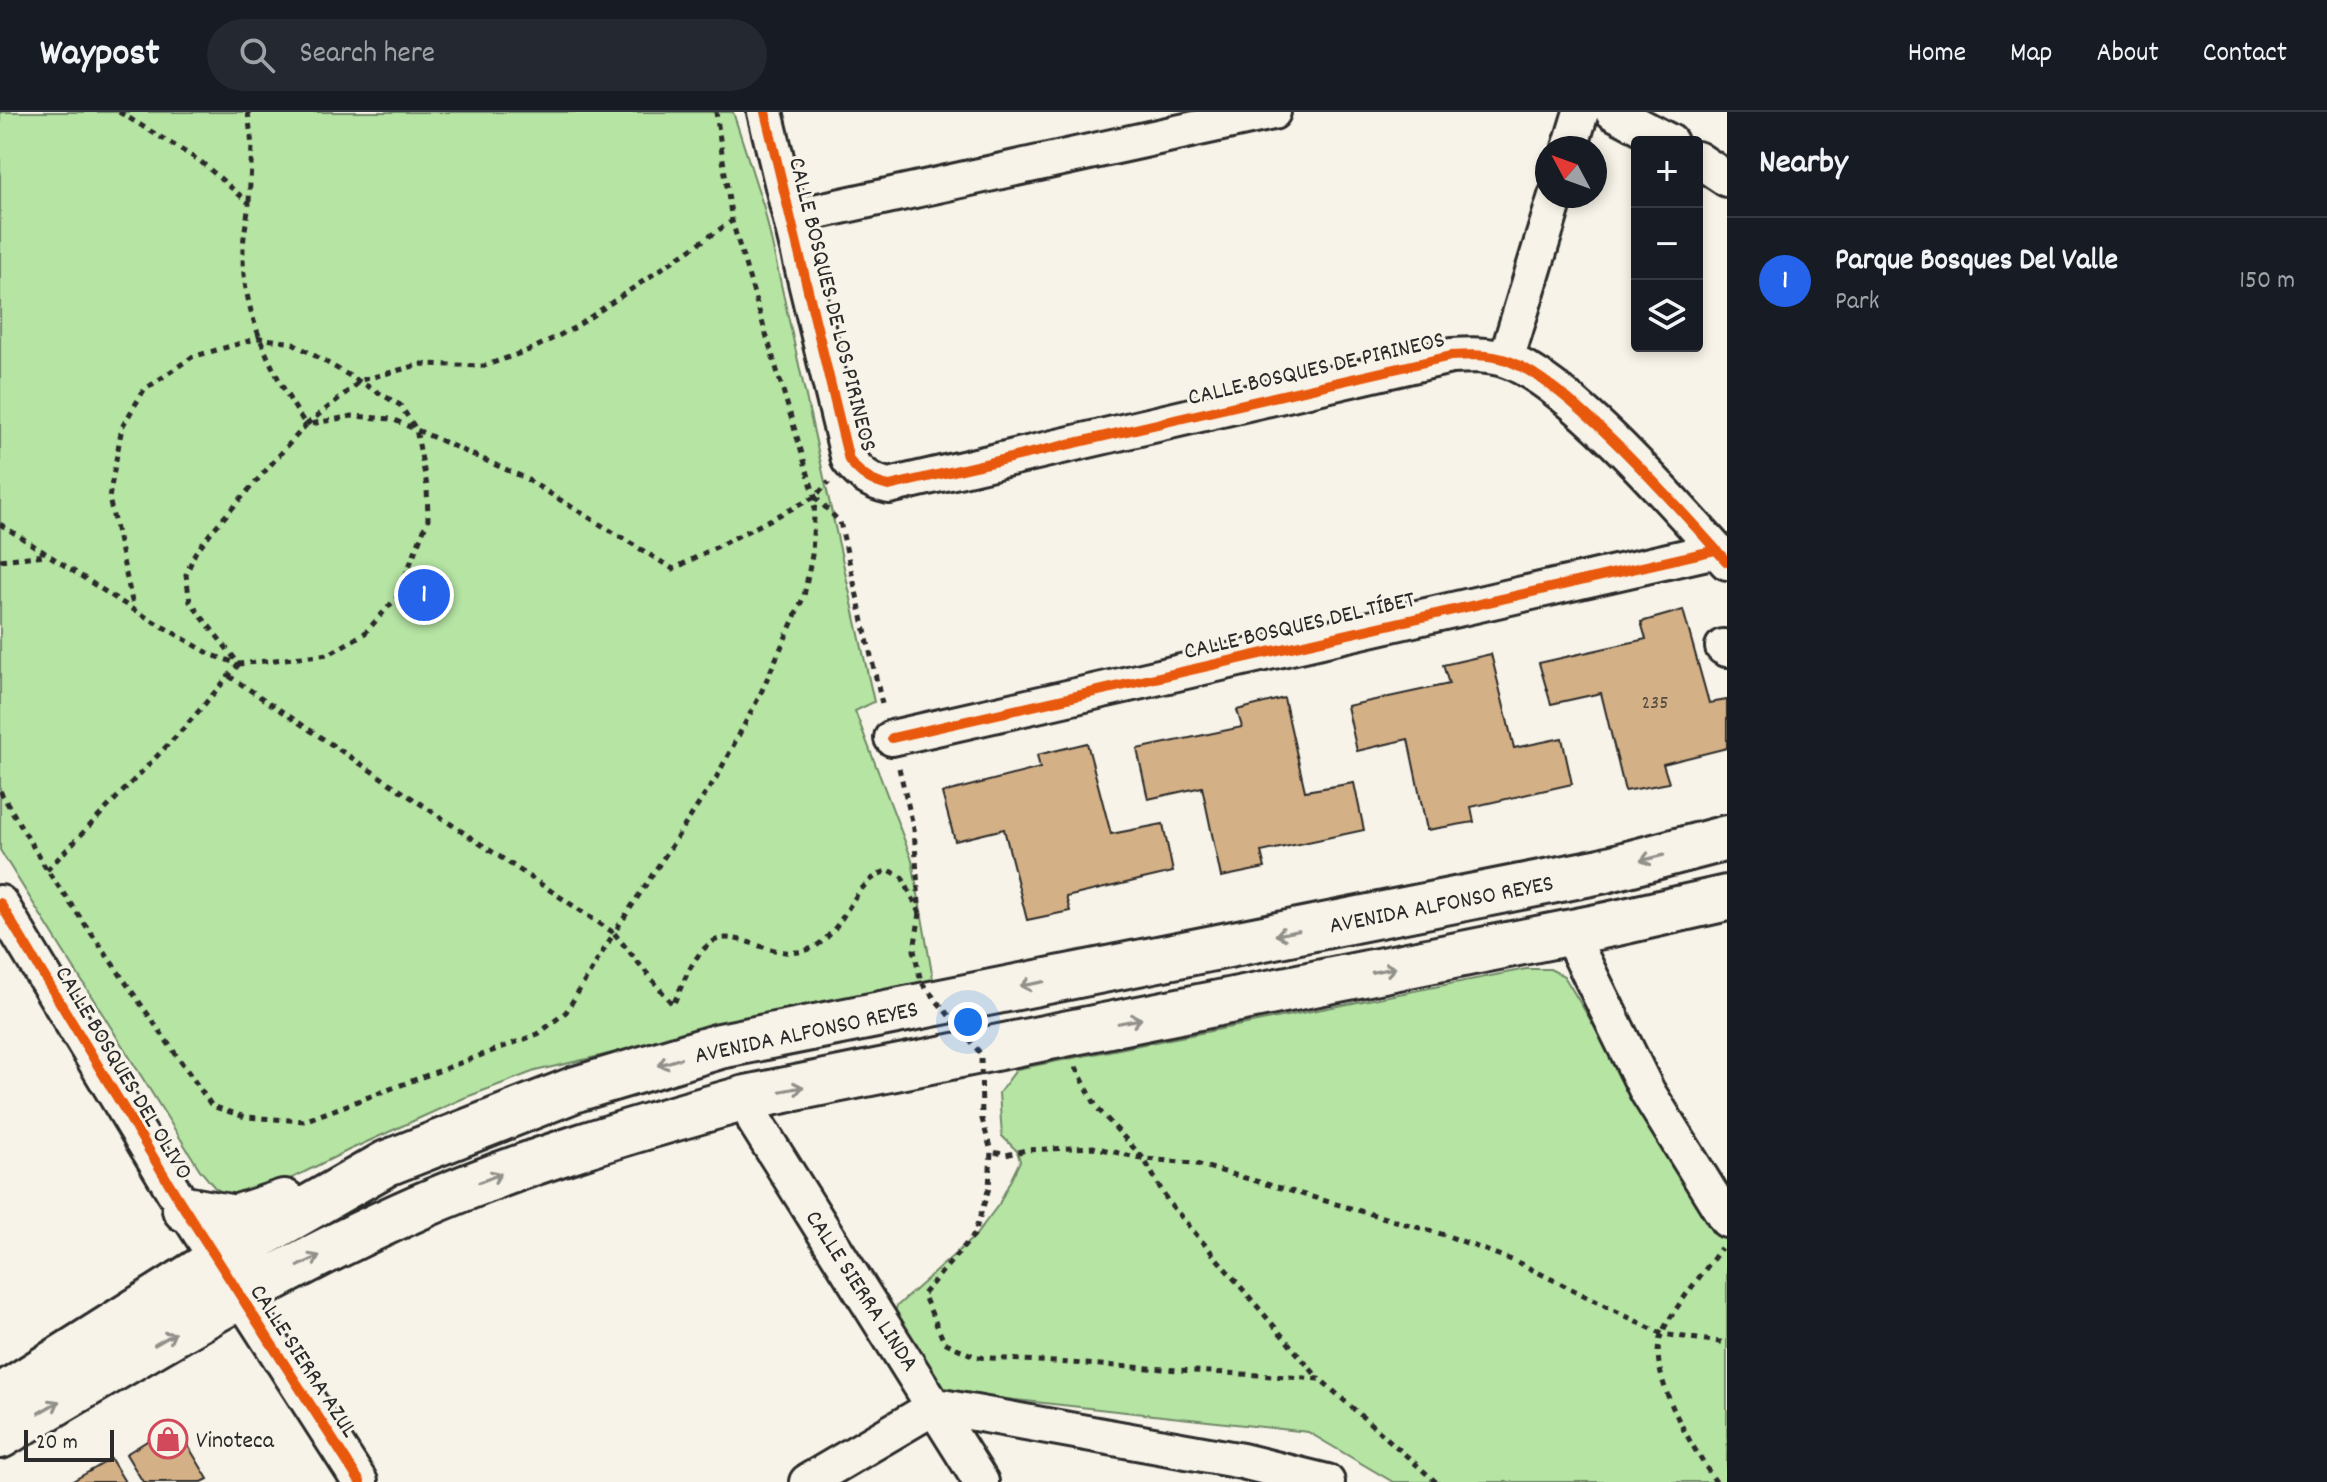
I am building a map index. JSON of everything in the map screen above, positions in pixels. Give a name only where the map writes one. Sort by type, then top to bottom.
[{"type":"main road","name":"AVENIDA ALFONSO REYES","points":[[0,1436],[387,1163],[576,1089],[720,1046],[1601,871],[1727,838]]},
{"type":"main road","name":"AVENIDA ALFONSO REYES","points":[[0,1397],[228,1278],[514,1169],[636,1129],[746,1098],[1727,898]]},
{"type":"main road","points":[[185,1209],[235,1218],[387,1163]]},
{"type":"street","name":"CALLE BOSQUES DE LOS PIRINEOS","points":[[765,112],[849,460],[860,474],[889,486]]},
{"type":"street","points":[[791,217],[1273,112]]},
{"type":"street","points":[[1574,136],[1581,112]]},
{"type":"street","points":[[1613,112],[1659,136]]},
{"type":"street","points":[[1703,163],[1727,179]]},
{"type":"street","points":[[1506,360],[1552,208]]},
{"type":"street","name":"CALLE BOSQUES DE PIRINEOS","points":[[889,486],[1451,356],[1476,354],[1506,360],[1581,410],[1722,556]]},
{"type":"street","name":"CALLE BOSQUES DEL TÍBET","points":[[892,738],[1722,556]]},
{"type":"street","name":"CALLE BOSQUES DEL OLIVO","points":[[0,903],[228,1278]]},
{"type":"street","points":[[1569,932],[1647,1091],[1727,1220]]},
{"type":"street","name":"CALLE SIERRA LINDA","points":[[746,1098],[756,1123],[981,1482]]},
{"type":"street","name":"CALLE SIERRA AZUL","points":[[228,1278],[360,1482]]},
{"type":"street","points":[[807,1482],[936,1406],[987,1412],[1242,1461],[1327,1482]]},
{"type":"path","points":[[119,112],[200,161],[249,203]]},
{"type":"path","points":[[248,112],[252,146],[243,259],[259,338],[280,386],[306,425]]},
{"type":"path","points":[[0,791],[47,870],[212,1106],[245,1117],[304,1121],[538,1034],[566,1012],[716,778],[759,697],[804,596],[812,555],[815,497],[732,221],[716,112]]},
{"type":"path","points":[[239,664],[190,602],[186,575],[195,553],[212,531],[306,425],[362,380],[422,364],[484,366],[532,349],[574,328],[732,221]]},
{"type":"path","points":[[0,524],[134,610],[212,655],[239,664],[329,654],[365,633],[397,597],[428,519],[427,486],[416,429],[400,405],[362,380],[293,343],[259,338],[192,357],[144,390],[122,427],[109,498],[134,610]]},
{"type":"path","points":[[306,425],[352,416],[392,419],[523,477],[673,569],[815,497],[849,460]]},
{"type":"path","points":[[815,497],[840,522],[914,829],[920,913],[914,950],[921,982],[981,1054],[982,1119],[991,1151],[989,1188],[974,1235],[923,1294],[944,1342],[976,1357],[1320,1379]]},
{"type":"path","points":[[0,560],[47,555]]},
{"type":"path","points":[[47,870],[185,727],[239,664]]},
{"type":"path","points":[[229,676],[614,933],[673,1005],[697,957],[714,940],[732,939],[790,954],[816,946],[837,927],[848,913],[857,892],[873,875],[889,870],[902,877],[920,913]]},
{"type":"path","points":[[1075,1064],[1097,1108],[1144,1159],[1167,1200],[1320,1379],[1436,1482]]},
{"type":"path","points":[[991,1151],[1006,1155],[1026,1150],[1093,1147],[1144,1159],[1193,1163],[1448,1236],[1517,1262],[1662,1334],[1727,1343]]},
{"type":"path","points":[[1716,1482],[1685,1439],[1658,1353],[1662,1334],[1727,1239]]},
{"type":"green space","points":[[0,112],[733,112],[764,208],[874,702],[855,711],[912,860],[933,979],[535,1071],[464,1098],[254,1197],[232,1198],[215,1188],[200,1170],[0,850]]},
{"type":"green space","points":[[1526,969],[1550,969],[1564,976],[1706,1212],[1727,1237],[1727,1482],[1393,1482],[1308,1432],[933,1391],[887,1332],[897,1306],[975,1236],[999,1204],[1020,1161],[1017,1151],[1002,1136],[999,1093],[1017,1069]]},
{"type":"building","points":[[1683,610],[1709,703],[1727,700],[1727,748],[1663,764],[1669,783],[1625,791],[1601,693],[1551,704],[1539,663],[1646,639],[1641,622]]},
{"type":"building","points":[[1491,654],[1514,748],[1562,738],[1572,784],[1471,807],[1474,822],[1427,830],[1408,739],[1357,751],[1347,706],[1449,684],[1443,665]]},
{"type":"building","points":[[1284,698],[1305,791],[1354,783],[1364,830],[1261,852],[1265,868],[1221,877],[1202,787],[1148,799],[1137,749],[1242,727],[1237,710]]},
{"type":"building","points":[[1087,743],[1111,834],[1163,824],[1173,872],[1066,897],[1070,911],[1027,920],[1004,829],[955,841],[942,793],[1040,768],[1037,755]]},
{"type":"building","name":"Vinoteca","points":[[175,1424],[208,1479],[202,1482],[143,1482],[126,1454]]},
{"type":"building","points":[[111,1459],[125,1482],[71,1482]]},
{"type":"cycle path","points":[[765,112],[849,460],[872,480],[889,486],[1451,356],[1486,356],[1506,360],[1532,373],[1591,419],[1682,511],[1727,562]]},
{"type":"cycle path","points":[[892,738],[1716,550]]},
{"type":"cycle path","points":[[0,903],[179,1200],[360,1482]]},
{"type":"place","name":"Parque Bosques Del Valle","points":[[424,595]]},
{"type":"place","name":"Vinoteca","points":[[168,1439]]}]
